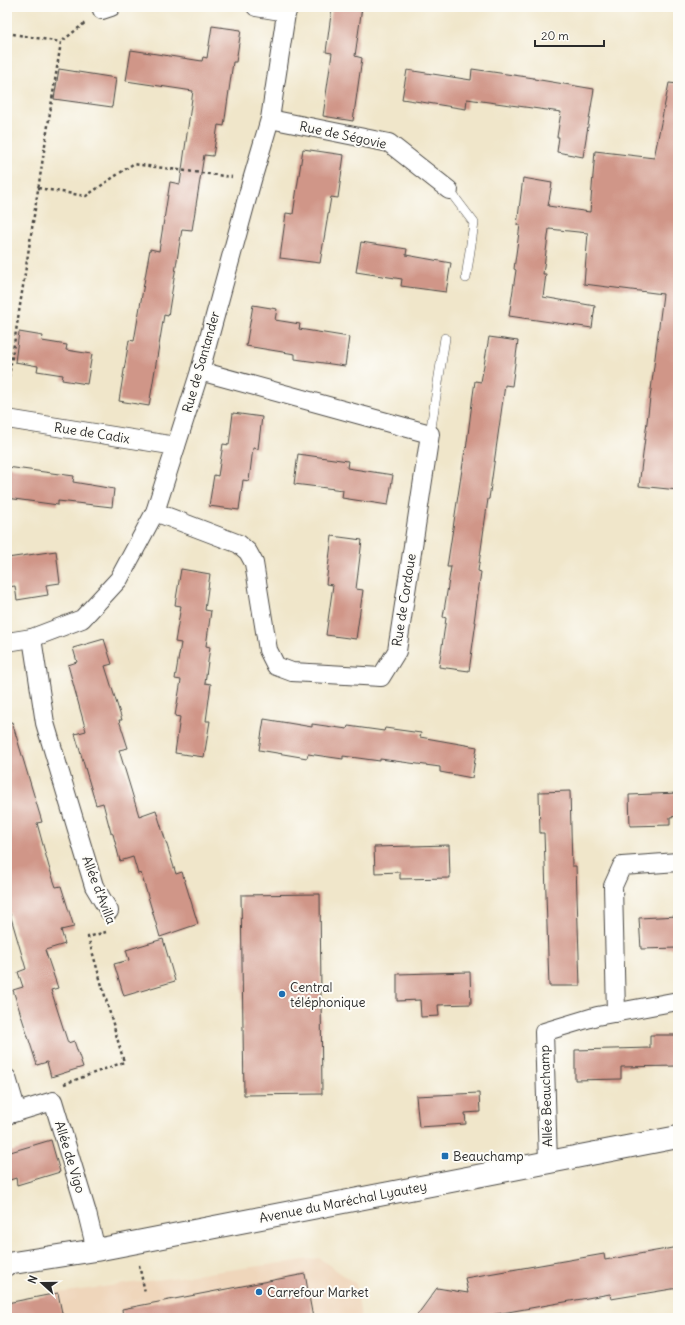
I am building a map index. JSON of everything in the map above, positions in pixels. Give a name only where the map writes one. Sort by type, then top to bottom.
[{"type":"street","points":[[256,7],[287,9]]},
{"type":"street","name":"Rue de Santander","points":[[7,642],[32,638],[82,619],[119,580],[155,512],[200,371],[270,119],[287,9]]},
{"type":"street","name":"Rue de Ségovie","points":[[270,119],[389,143],[449,190]]},
{"type":"street","points":[[200,371],[430,434]]},
{"type":"street","name":"Rue de Cadix","points":[[7,419],[176,446]]},
{"type":"street","name":"Rue de Cordoue","points":[[155,512],[239,544],[248,552],[254,563],[268,650],[276,666],[292,672],[381,677],[397,650],[430,434]]},
{"type":"street","name":"Allée d'Avilla","points":[[32,638],[45,723],[94,886],[109,911]]},
{"type":"street","points":[[616,1013],[613,886],[622,866],[678,862]]},
{"type":"street","name":"Allée Beauchamp","points":[[548,1162],[544,1032],[597,1016],[678,1001]]},
{"type":"street","points":[[7,1078],[12,1113],[53,1101]]},
{"type":"street","name":"Allée de Vigo","points":[[53,1101],[87,1213],[96,1250]]},
{"type":"street","name":"Avenue du Maréchal Lyautey","points":[[7,1264],[135,1243],[678,1137]]},
{"type":"lane","points":[[449,190],[474,223],[466,278]]},
{"type":"lane","points":[[430,434],[444,338]]},
{"type":"path","points":[[7,389],[61,42],[106,9]]},
{"type":"path","points":[[7,33],[61,42]]},
{"type":"path","points":[[38,188],[86,196],[133,164],[252,180]]},
{"type":"path","name":"Allée d'Avilla","points":[[53,1101],[57,1087],[124,1062],[88,938],[114,929],[109,911]]},
{"type":"path","points":[[135,1243],[145,1292]]},
{"type":"shaded area","points":[[319,1258],[356,1284],[361,1318],[7,1318],[7,1303],[58,1293]]},
{"type":"building","points":[[332,7],[362,7],[355,56],[362,58],[353,121],[323,116],[332,53],[326,52]]},
{"type":"building","points":[[212,26],[241,30],[236,62],[233,62],[224,126],[218,125],[213,156],[204,155],[192,230],[182,229],[168,316],[164,315],[149,406],[119,401],[129,340],[134,341],[150,249],[159,251],[170,182],[180,184],[193,91],[126,81],[131,50],[202,61],[203,57],[207,58]]},
{"type":"building","points":[[59,69],[116,78],[112,107],[54,99]]},
{"type":"building","points":[[472,69],[594,89],[583,157],[557,152],[559,137],[557,137],[561,112],[467,99],[466,109],[402,99],[407,70],[471,80]]},
{"type":"building","points":[[669,83],[678,84],[678,490],[639,486],[663,294],[584,284],[588,233],[549,229],[543,274],[546,274],[543,297],[595,306],[592,328],[509,316],[516,270],[514,269],[520,225],[517,225],[523,178],[552,183],[548,206],[590,212],[595,151],[654,158]]},
{"type":"building","points":[[303,149],[344,155],[338,198],[331,197],[320,263],[280,258],[286,213],[293,214]]},
{"type":"building","points":[[361,242],[407,249],[406,255],[451,263],[446,292],[401,286],[402,279],[356,272]]},
{"type":"building","points":[[253,305],[277,309],[275,320],[300,324],[299,329],[349,337],[345,366],[295,359],[295,354],[246,346]]},
{"type":"building","points":[[19,332],[43,336],[42,341],[67,345],[66,350],[92,354],[87,384],[62,380],[63,375],[37,371],[38,366],[15,362]]},
{"type":"building","points":[[489,337],[518,341],[512,386],[505,385],[488,499],[478,571],[481,572],[469,671],[439,667],[446,618],[443,617],[451,567],[447,567],[466,450],[475,381],[481,382]]},
{"type":"building","points":[[233,413],[262,417],[258,449],[253,448],[249,481],[243,480],[239,510],[209,506],[214,475],[218,476],[223,444],[229,445]]},
{"type":"building","points":[[298,454],[348,461],[347,468],[393,475],[388,505],[342,498],[343,490],[294,484]]},
{"type":"building","points":[[7,467],[74,476],[73,482],[114,489],[112,507],[58,501],[58,505],[7,498]]},
{"type":"building","points":[[332,536],[362,540],[356,589],[363,590],[356,639],[326,635],[333,585],[326,584]]},
{"type":"building","points":[[56,551],[60,583],[46,585],[48,595],[17,600],[15,586],[7,587],[7,558]]},
{"type":"building","points":[[181,569],[210,574],[205,610],[211,611],[206,646],[210,647],[205,683],[211,684],[206,721],[210,721],[204,757],[175,753],[180,717],[175,716],[181,680],[175,679],[181,643],[175,642],[181,606],[175,605]]},
{"type":"building","points":[[104,639],[112,664],[105,666],[122,720],[119,720],[128,748],[119,750],[139,816],[156,810],[176,874],[182,872],[198,924],[160,937],[141,873],[138,874],[133,857],[120,861],[103,803],[96,805],[75,734],[86,731],[68,665],[77,662],[73,648]]},
{"type":"building","points":[[264,719],[312,727],[312,724],[347,729],[348,726],[384,731],[385,728],[421,733],[420,737],[477,747],[472,778],[440,772],[440,767],[380,759],[380,761],[343,756],[343,759],[308,754],[307,758],[259,750]]},
{"type":"building","points":[[12,722],[42,822],[37,823],[49,867],[56,887],[61,886],[74,927],[61,930],[65,944],[45,950],[58,988],[51,990],[68,1043],[74,1041],[83,1067],[51,1077],[47,1062],[37,1065],[13,990],[23,987],[18,972],[26,969],[7,904],[7,723]]},
{"type":"building","points":[[570,791],[572,866],[576,866],[580,986],[549,986],[544,833],[540,833],[539,792]]},
{"type":"building","points":[[678,793],[678,816],[670,817],[670,825],[630,826],[629,795]]},
{"type":"building","points":[[449,845],[450,878],[400,879],[400,872],[375,873],[374,847]]},
{"type":"building","name":"Central téléphonique","points":[[320,894],[322,1094],[244,1095],[241,895]]},
{"type":"building","points":[[678,916],[678,948],[641,949],[639,918]]},
{"type":"building","points":[[163,939],[175,981],[124,996],[114,964],[129,960],[126,950]]},
{"type":"building","points":[[470,972],[471,1004],[438,1005],[439,1016],[421,1017],[420,1000],[397,1001],[397,974]]},
{"type":"building","points":[[650,1035],[678,1035],[678,1066],[621,1067],[621,1079],[575,1080],[575,1050],[650,1048]]},
{"type":"building","points":[[479,1093],[480,1112],[465,1113],[466,1124],[419,1127],[416,1096]]},
{"type":"building","points":[[51,1140],[60,1172],[17,1185],[16,1178],[7,1181],[7,1153]]},
{"type":"building","points":[[678,1247],[678,1288],[611,1299],[610,1294],[474,1318],[415,1318],[437,1288],[468,1293],[465,1278],[604,1254],[605,1260]]},
{"type":"building","name":"Carrefour Market","points":[[305,1274],[313,1318],[123,1318],[122,1309]]},
{"type":"building","points":[[58,1293],[63,1318],[7,1318],[7,1303]]},
{"type":"place","name":"Central téléphonique","points":[[282,994]]},
{"type":"place","name":"Beauchamp","points":[[445,1156]]},
{"type":"place","name":"Carrefour Market","points":[[259,1292]]}]
